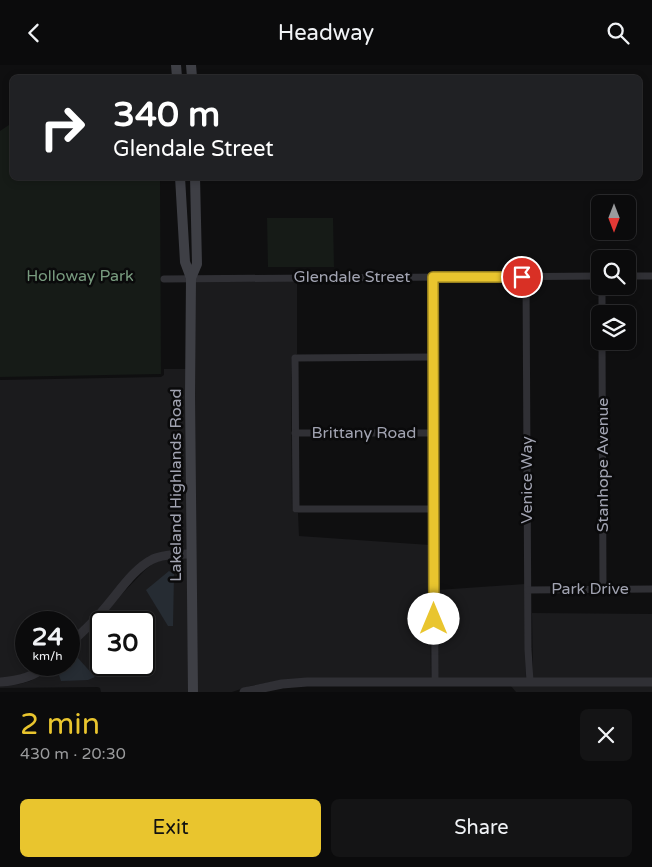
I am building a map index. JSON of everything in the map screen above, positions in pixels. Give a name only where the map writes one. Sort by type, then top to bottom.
[{"type":"main road","name":"Lakeland Highlands Road","points":[[180,180],[185,263],[191,278],[191,554],[194,692]]},
{"type":"main road","name":"Lakeland Highlands Road","points":[[191,278],[197,265],[195,180]]},
{"type":"street","name":"Glendale Street","points":[[164,279],[591,276]]},
{"type":"street","points":[[636,276],[652,277]]},
{"type":"street","points":[[433,277],[435,682]]},
{"type":"street","name":"Venice Way","points":[[526,277],[530,683]]},
{"type":"street","name":"Stanhope Avenue","points":[[602,350],[603,589]]},
{"type":"street","points":[[432,357],[295,358],[295,433],[296,509],[433,509]]},
{"type":"street","name":"Brittany Road","points":[[295,433],[433,433]]},
{"type":"street","points":[[80,634],[104,610],[118,592],[153,559],[164,556],[191,554]]},
{"type":"street","name":"Park Drive","points":[[528,590],[652,589]]},
{"type":"street","points":[[0,682],[20,680],[31,676]]},
{"type":"street","points":[[244,692],[282,684],[307,682],[652,682]]},
{"type":"shaded area","points":[[297,281],[297,354],[292,358],[291,378],[292,509],[298,513],[299,536],[430,545],[431,678],[282,680],[250,686],[232,692],[197,692],[195,669],[195,282]]},
{"type":"shaded area","points":[[164,369],[187,369],[188,550],[163,552],[97,611],[90,611],[90,618],[80,629],[80,611],[15,611],[15,676],[19,676],[0,678],[0,380],[161,377],[164,375]]},
{"type":"shaded area","points":[[188,558],[190,692],[101,692],[98,687],[0,688],[0,686],[30,681],[40,676],[63,676],[88,680],[80,663],[80,639],[90,629],[90,676],[155,676],[155,611],[108,611],[145,570],[154,563],[165,559]]},
{"type":"shaded area","points":[[169,571],[174,574],[173,626],[168,626],[146,590]]},
{"type":"shaded area","points":[[525,584],[526,679],[438,678],[437,590]]},
{"type":"shaded area","points":[[532,613],[652,614],[652,678],[533,679]]},
{"type":"shaded area","points":[[80,660],[90,671],[90,676],[95,677],[88,680],[61,681],[59,676],[80,676]]},
{"type":"shaded area","points":[[511,686],[652,686],[652,692],[516,692]]},
{"type":"green space","name":"Holloway Park","points":[[10,124],[10,180],[160,180],[161,374],[0,377],[0,131]]},
{"type":"green space","points":[[267,218],[333,218],[334,267],[268,267]]},
{"type":"route","points":[[434,619],[433,277],[522,277]]}]
